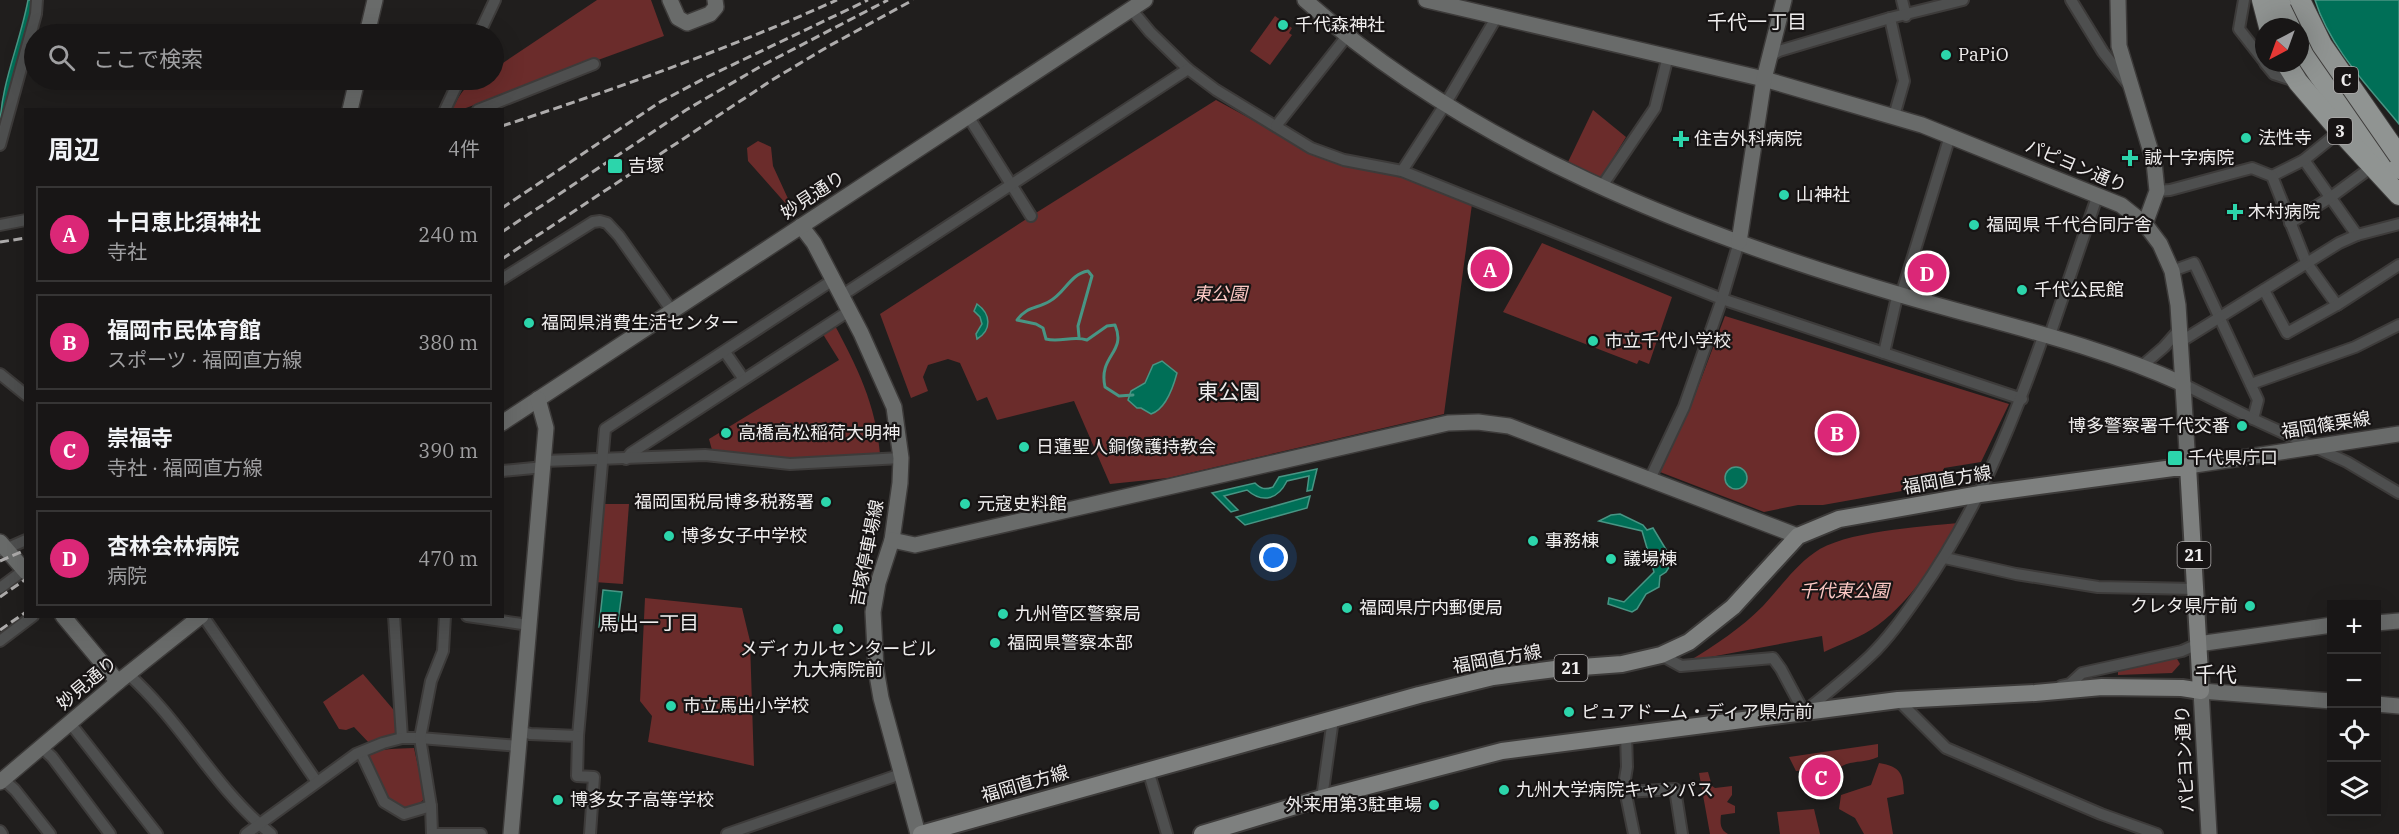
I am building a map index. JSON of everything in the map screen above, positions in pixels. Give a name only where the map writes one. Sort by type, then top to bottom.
[{"type":"highway","points":[[2262,0],[2266,18]]},
{"type":"highway","points":[[2272,0],[2278,18]]},
{"type":"highway","points":[[2279,0],[2286,18]]},
{"type":"highway","name":"C","points":[[2300,0],[2321,41],[2399,154]]},
{"type":"highway","points":[[2309,60],[2336,100],[2399,169]]},
{"type":"highway","points":[[2302,73],[2357,138],[2371,164]]},
{"type":"highway","name":"3","points":[[2302,73],[2340,131],[2399,195]]},
{"type":"main road","points":[[369,24],[375,0]]},
{"type":"main road","points":[[670,0],[678,18],[687,23],[710,14],[716,7],[715,0]]},
{"type":"main road","points":[[1305,0],[1392,71],[1487,130],[1635,202],[1739,242],[1900,295],[2047,334],[2143,365],[2183,384]]},
{"type":"main road","name":"パピヨン通り","points":[[1426,0],[1764,79],[1894,116],[2098,194],[2121,205],[2145,224],[2160,244],[2172,271],[2179,336],[2209,834]]},
{"type":"main road","points":[[1739,242],[1768,57],[1784,0]]},
{"type":"main road","points":[[2118,0],[2120,46],[2154,162],[2157,191],[2145,224]]},
{"type":"main road","name":"妙見通り","points":[[504,422],[1142,3]]},
{"type":"main road","points":[[350,108],[355,90]]},
{"type":"main road","name":"吉塚停車場線","points":[[801,226],[814,243],[849,311],[894,407],[901,458],[900,483],[892,540],[878,584],[873,612],[876,669],[881,698],[901,774],[920,834]]},
{"type":"main road","points":[[511,834],[544,464],[546,428],[538,399]]},
{"type":"main road","points":[[892,540],[915,545],[1448,423],[1478,422],[1509,426],[1798,536]]},
{"type":"main road","name":"福岡篠栗線","points":[[2188,466],[2399,434]]},
{"type":"main road","name":"福岡直方線","points":[[920,834],[1333,718],[1493,677],[1622,664],[1661,654],[1689,642],[1733,608],[1798,536],[1839,519],[1980,494],[2188,466]]},
{"type":"main road","points":[[2,548],[24,570]]},
{"type":"main road","points":[[65,618],[123,678]]},
{"type":"main road","name":"妙見通り","points":[[2,781],[123,678],[199,618]]},
{"type":"main road","points":[[2381,623],[2399,621]]},
{"type":"main road","points":[[2198,644],[2327,626]]},
{"type":"main road","points":[[1202,834],[1322,798],[1502,751],[1898,700],[2102,687],[2182,688],[2327,701]]},
{"type":"main road","points":[[2381,704],[2399,706]]},
{"type":"street","points":[[33,24],[37,0]]},
{"type":"street","points":[[484,24],[495,0]]},
{"type":"street","points":[[1902,0],[1906,16]]},
{"type":"street","points":[[1768,57],[1779,51],[1890,18],[1906,16],[1963,0]]},
{"type":"street","points":[[2071,0],[2103,52],[2133,91]]},
{"type":"street","points":[[2244,0],[2239,29],[2255,49]]},
{"type":"street","points":[[1142,3],[1150,32],[1188,69],[1216,90],[1311,148],[1344,160],[1402,171],[1722,299],[2022,399]]},
{"type":"street","points":[[1402,171],[1446,103],[1496,18]]},
{"type":"street","points":[[1890,18],[1904,81],[1894,116]]},
{"type":"street","points":[[1276,126],[1347,36]]},
{"type":"street","points":[[1602,186],[1655,108],[1668,56]]},
{"type":"street","points":[[0,145],[24,58]]},
{"type":"street","points":[[483,108],[594,64]]},
{"type":"street","points":[[841,296],[1010,183],[1188,69]]},
{"type":"street","points":[[2272,72],[2274,74],[2302,73]]},
{"type":"street","points":[[446,108],[454,90]]},
{"type":"street","points":[[968,116],[1031,216]]},
{"type":"street","points":[[2272,176],[2304,160],[2340,131]]},
{"type":"street","points":[[1884,353],[1896,301],[1900,295],[1950,136]]},
{"type":"street","points":[[2304,160],[2357,236]]},
{"type":"street","points":[[2290,223],[2331,198],[2371,164]]},
{"type":"street","points":[[2157,191],[2170,190],[2252,168],[2272,176],[2306,262],[2337,305]]},
{"type":"street","points":[[1661,654],[1681,666],[1773,658],[1804,712],[1871,655],[1904,616],[1945,558],[1980,494],[2022,399],[2098,194]]},
{"type":"street","points":[[0,225],[24,220]]},
{"type":"street","points":[[504,278],[593,222],[600,221],[607,223],[619,236],[672,311]]},
{"type":"street","points":[[2143,365],[2179,336],[2220,318],[2338,243],[2399,224]]},
{"type":"street","points":[[1650,479],[1684,407],[1722,299],[1739,242]]},
{"type":"street","points":[[2172,271],[2194,263],[2258,400],[2253,419]]},
{"type":"street","points":[[2264,290],[2288,333],[2399,265]]},
{"type":"street","points":[[590,834],[594,777],[577,776],[578,736],[605,429],[833,280]]},
{"type":"street","points":[[626,459],[743,378],[849,311]]},
{"type":"street","points":[[2251,384],[2355,347],[2399,325]]},
{"type":"street","points":[[725,352],[743,378]]},
{"type":"street","points":[[0,374],[24,393]]},
{"type":"street","points":[[2183,384],[2347,462],[2399,493]]},
{"type":"street","points":[[504,471],[544,464],[705,455],[790,464],[901,458]]},
{"type":"street","points":[[2,548],[24,541]]},
{"type":"street","points":[[1945,558],[2016,574],[2098,587],[2196,589]]},
{"type":"street","points":[[0,588],[24,572]]},
{"type":"street","points":[[0,641],[30,618]]},
{"type":"street","points":[[203,618],[317,782]]},
{"type":"street","points":[[394,618],[402,738]]},
{"type":"street","points":[[444,618],[443,651],[431,681],[420,738],[431,806],[432,834],[481,834]]},
{"type":"street","points":[[481,618],[529,625]]},
{"type":"street","points":[[2035,693],[2070,684],[2082,673],[2182,651],[2198,644]]},
{"type":"street","points":[[123,678],[157,701],[247,815],[271,834]]},
{"type":"street","points":[[1898,700],[1946,748],[2157,834]]},
{"type":"street","points":[[1322,798],[1333,718]]},
{"type":"street","points":[[70,723],[157,834]]},
{"type":"street","points":[[246,834],[356,754],[383,742],[402,738],[519,738],[530,734],[578,736]]},
{"type":"street","points":[[1626,734],[1626,792],[1634,834]]},
{"type":"street","points":[[41,747],[52,757],[110,834]]},
{"type":"street","points":[[361,753],[384,802],[404,814],[431,806]]},
{"type":"street","points":[[1148,770],[1167,834]]},
{"type":"street","points":[[728,834],[901,774]]},
{"type":"street","points":[[2,781],[15,790],[50,834]]},
{"type":"street","points":[[1626,792],[1675,789],[1682,834]]},
{"type":"green space","points":[[597,0],[651,0],[664,36],[466,108],[453,108],[464,90],[504,90],[504,62]]},
{"type":"green space","points":[[1275,16],[1292,28],[1289,33],[1292,35],[1270,65],[1250,51]]},
{"type":"green space","name":"東公園","points":[[1216,100],[1310,151],[1410,177],[1472,204],[1444,414],[1168,478],[1110,484],[1074,401],[997,420],[987,397],[977,401],[960,363],[948,359],[928,365],[923,377],[928,391],[911,398],[880,314]]},
{"type":"green space","points":[[1593,110],[1626,137],[1601,178],[1568,162]]},
{"type":"green space","points":[[758,141],[771,147],[773,166],[790,203],[787,205],[748,161],[747,148]]},
{"type":"green space","points":[[1542,243],[1672,297],[1649,364],[1639,360],[1637,364],[1503,312]]},
{"type":"green space","points":[[1725,316],[2009,404],[1981,462],[1944,468],[1941,484],[1823,505],[1798,505],[1764,512],[1660,472],[1695,395]]},
{"type":"green space","points":[[834,324],[870,402],[880,454],[789,460],[712,450],[709,439],[839,360],[821,331]]},
{"type":"green space","points":[[601,504],[629,504],[623,584],[594,582]]},
{"type":"green space","name":"千代東公園","points":[[1958,523],[1913,591],[1891,615],[1858,637],[1824,652],[1822,636],[1689,661],[1746,622],[1800,565],[1827,546],[1883,531]]},
{"type":"green space","points":[[645,598],[742,608],[750,641],[754,766],[648,742],[652,716],[640,701]]},
{"type":"green space","points":[[2176,657],[2180,664],[2172,673],[2118,675],[2118,670]]},
{"type":"green space","points":[[363,674],[398,715],[395,735],[371,745],[354,727],[346,730],[339,729],[323,702]]},
{"type":"green space","points":[[1878,744],[1878,757],[1846,764],[1831,779],[1823,782],[1808,770],[1796,771],[1789,757]]},
{"type":"green space","points":[[414,748],[425,798],[404,812],[386,800],[366,757],[383,750]]},
{"type":"green space","points":[[1879,763],[1899,772],[1903,781],[1904,794],[1887,798],[1893,834],[1864,834],[1855,818],[1839,809],[1841,795],[1871,785]]},
{"type":"green space","points":[[1708,772],[1712,786],[1715,788],[1732,786],[1732,795],[1727,802],[1735,806],[1735,813],[1721,815],[1722,828],[1728,834],[1710,834],[1699,773]]},
{"type":"green space","points":[[1814,809],[1820,834],[1780,834],[1777,812]]},
{"type":"shaded area","points":[[28,0],[35,0],[28,24],[24,24],[24,41],[0,129],[3,96]]},
{"type":"shaded area","points":[[2315,0],[2399,0],[2399,124],[2340,50]]},
{"type":"shaded area","points":[[977,304],[985,312],[988,322],[985,331],[977,339],[976,334],[982,324],[980,317],[974,311]]},
{"type":"shaded area","points":[[1162,361],[1177,373],[1165,403],[1151,414],[1137,408],[1128,400],[1131,391],[1145,383],[1153,365]]},
{"type":"shaded area","points":[[1732,467],[1740,467],[1747,474],[1747,482],[1740,489],[1732,489],[1725,482],[1725,474]]},
{"type":"shaded area","points":[[1317,469],[1312,490],[1307,491],[1309,476],[1287,481],[1279,492],[1270,498],[1259,497],[1247,490],[1224,496],[1238,510],[1231,512],[1212,493],[1255,483],[1259,487],[1270,488],[1279,477]]},
{"type":"shaded area","points":[[1310,496],[1307,508],[1245,525],[1236,517]]},
{"type":"shaded area","points":[[1620,514],[1643,525],[1647,530],[1653,528],[1673,561],[1666,572],[1660,576],[1659,587],[1646,594],[1637,609],[1632,612],[1608,604],[1609,598],[1624,602],[1654,572],[1642,531],[1599,521],[1611,515]]},
{"type":"shaded area","points":[[603,590],[622,592],[617,629],[599,627]]},
{"type":"waterway","points":[[1079,337],[1078,326],[1092,276],[1088,271],[1072,280],[1055,298],[1028,310],[1017,320],[1043,328],[1046,339],[1051,340],[1077,338],[1087,340],[1107,326],[1115,325],[1118,342],[1105,368],[1105,387],[1119,396],[1133,395]]},
{"type":"railway","points":[[504,125],[671,68],[837,0]]},
{"type":"railway","points":[[504,207],[660,102],[868,0]]},
{"type":"railway","points":[[504,231],[686,110],[763,65],[888,0]]},
{"type":"railway","points":[[504,258],[772,80],[913,0]]},
{"type":"railway","points":[[0,242],[24,238]]},
{"type":"railway","points":[[0,561],[24,551]]},
{"type":"railway","points":[[0,597],[24,580]]},
{"type":"railway","points":[[0,630],[24,613]]},
{"type":"place","name":"千代森神社","points":[[1283,25]]},
{"type":"place","name":"PaPiO","points":[[1946,55]]},
{"type":"place","name":"法性寺","points":[[2246,138]]},
{"type":"place","name":"住吉外科病院","points":[[1681,139]]},
{"type":"place","name":"誠十字病院","points":[[2130,158]]},
{"type":"place","name":"吉塚","points":[[615,166]]},
{"type":"place","name":"山神社","points":[[1784,195]]},
{"type":"place","name":"木村病院","points":[[2235,212]]},
{"type":"place","name":"福岡県 千代合同庁舎","points":[[1974,225]]},
{"type":"place","name":"十日恵比須神社","points":[[1490,269]]},
{"type":"place","name":"杏林会林病院","points":[[1927,273]]},
{"type":"place","name":"千代公民館","points":[[2022,290]]},
{"type":"place","name":"福岡県消費生活センター","points":[[529,323]]},
{"type":"place","name":"市立千代小学校","points":[[1593,341]]},
{"type":"place","name":"博多警察署千代交番","points":[[2242,426]]},
{"type":"place","name":"高橋高松稲荷大明神","points":[[726,433]]},
{"type":"place","name":"福岡市民体育館","points":[[1837,433]]},
{"type":"place","name":"日蓮聖人銅像護持教会","points":[[1024,447]]},
{"type":"place","name":"千代県庁口","points":[[2175,458]]},
{"type":"place","name":"福岡国税局博多税務署","points":[[826,502]]},
{"type":"place","name":"元寇史料館","points":[[965,504]]},
{"type":"place","name":"博多女子中学校","points":[[669,536]]},
{"type":"place","name":"事務棟","points":[[1533,541]]},
{"type":"place","name":"議場棟","points":[[1611,559]]},
{"type":"place","name":"クレタ県庁前","points":[[2250,606]]},
{"type":"place","name":"福岡県庁内郵便局","points":[[1347,608]]},
{"type":"place","name":"九州管区警察局","points":[[1003,614]]},
{"type":"place","name":"メディカルセンタービル 九大病院前","points":[[838,629]]},
{"type":"place","name":"福岡県警察本部","points":[[995,643]]},
{"type":"place","name":"市立馬出小学校","points":[[671,706]]},
{"type":"place","name":"ピュアドーム・ディア県庁前","points":[[1569,712]]},
{"type":"place","name":"崇福寺","points":[[1821,777]]},
{"type":"place","name":"九州大学病院キャンパス","points":[[1504,790]]},
{"type":"place","name":"博多女子高等学校","points":[[558,800]]},
{"type":"place","name":"外来用第3駐車場","points":[[1434,805]]},
{"type":"district","name":"千代一丁目","points":[[1757,22]]},
{"type":"district","name":"東公園","points":[[1229,392]]},
{"type":"district","name":"馬出一丁目","points":[[649,623]]},
{"type":"district","name":"千代","points":[[2216,675]]}]
